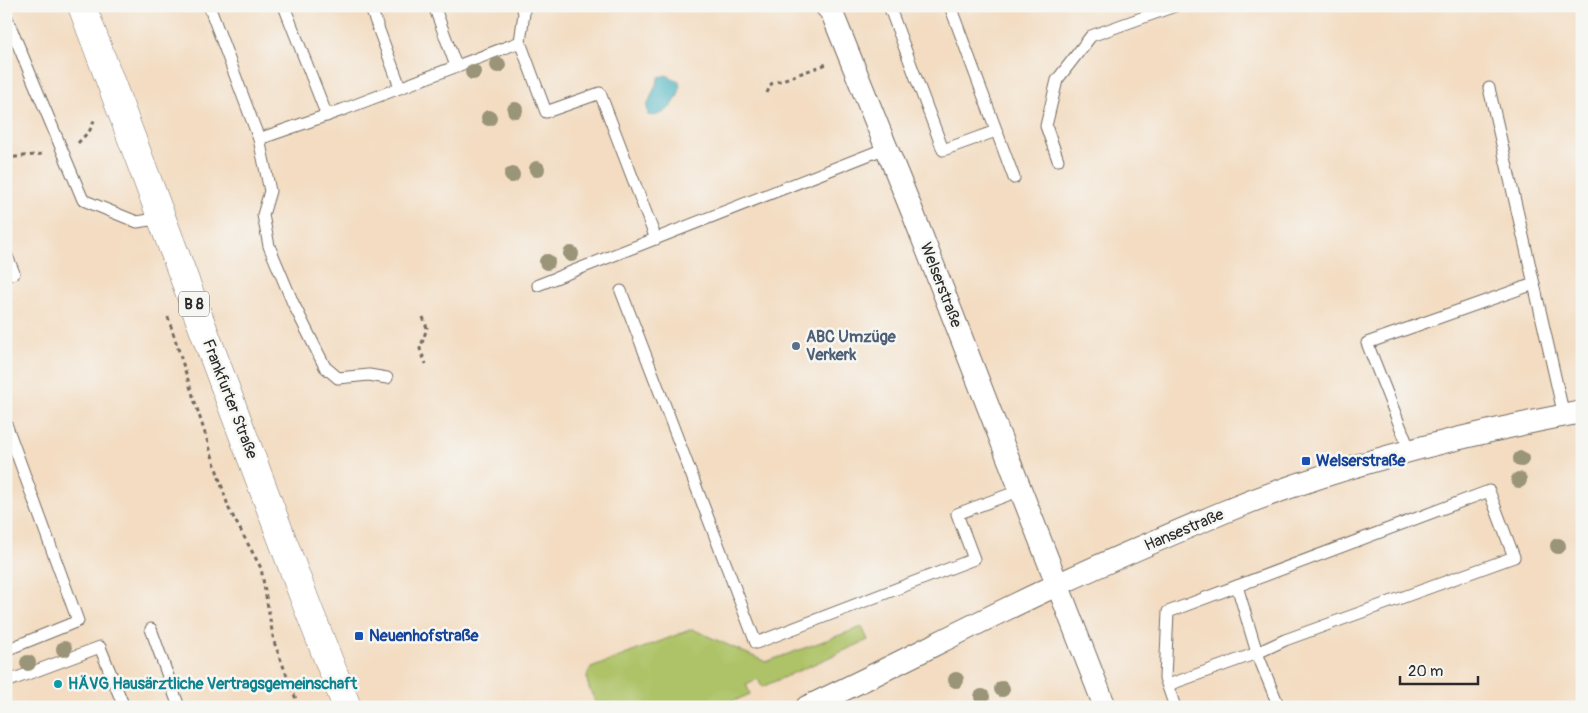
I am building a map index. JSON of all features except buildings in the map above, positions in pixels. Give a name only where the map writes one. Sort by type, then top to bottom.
[{"type":"main road","name":"Frankfurter Straße","points":[[82,6],[347,707]]},
{"type":"street","name":"Welserstraße","points":[[826,6],[832,13],[886,148],[1105,707]]},
{"type":"street","name":"Hansestraße","points":[[807,707],[1058,584],[1225,512],[1268,496],[1410,451],[1524,423],[1573,414]]},
{"type":"lane","points":[[209,6],[259,139],[270,190],[264,215],[269,246],[292,303],[325,367],[338,378],[369,375],[387,378]]},
{"type":"lane","points":[[284,6],[326,116]]},
{"type":"lane","points":[[370,6],[400,87]]},
{"type":"lane","points":[[434,6],[456,66]]},
{"type":"lane","points":[[522,6],[524,13],[520,42],[546,112],[600,93],[656,239]]},
{"type":"lane","points":[[889,6],[943,150],[996,131]]},
{"type":"lane","points":[[950,6],[1014,178]]},
{"type":"lane","points":[[1058,160],[1046,126],[1056,80],[1091,36],[1175,6]]},
{"type":"lane","points":[[6,16],[82,200],[137,222],[162,218]]},
{"type":"lane","points":[[259,139],[326,116],[520,42]]},
{"type":"lane","points":[[1489,88],[1534,284],[1573,414]]},
{"type":"lane","points":[[538,285],[886,148]]},
{"type":"lane","points":[[6,254],[14,273],[6,276]]},
{"type":"lane","points":[[1410,451],[1367,344],[1534,284]]},
{"type":"lane","points":[[621,291],[756,643],[974,559],[957,514],[1021,490]]},
{"type":"lane","points":[[6,424],[78,621],[6,650]]},
{"type":"lane","points":[[1168,685],[1257,653],[1285,640],[1514,557],[1489,491],[1168,612],[1165,678],[1175,707]]},
{"type":"lane","points":[[1237,586],[1257,653],[1279,707]]},
{"type":"lane","points":[[151,629],[179,707]]},
{"type":"lane","points":[[6,682],[100,647],[124,707]]},
{"type":"path","points":[[767,93],[771,84],[849,56]]},
{"type":"path","points":[[96,114],[99,123]]},
{"type":"path","points":[[167,315],[229,508],[261,568],[274,642],[299,707]]},
{"type":"path","points":[[424,317],[427,328],[420,350],[426,364]]},
{"type":"green space","points":[[862,627],[868,640],[762,687],[758,679],[746,684],[750,694],[720,707],[598,707],[587,677],[591,668],[692,629],[766,662]]},
{"type":"water","points":[[666,75],[679,81],[679,94],[666,111],[654,116],[648,115],[647,106],[659,77]]},
{"type":"place","name":"ABC Umzüge Verkerk","points":[[796,346]]},
{"type":"place","name":"Welserstraße","points":[[1306,461]]},
{"type":"place","name":"Neuenhofstraße","points":[[359,636]]},
{"type":"place","name":"HÄVG Hausärztliche Vertragsgemeinschaft","points":[[58,684]]}]
